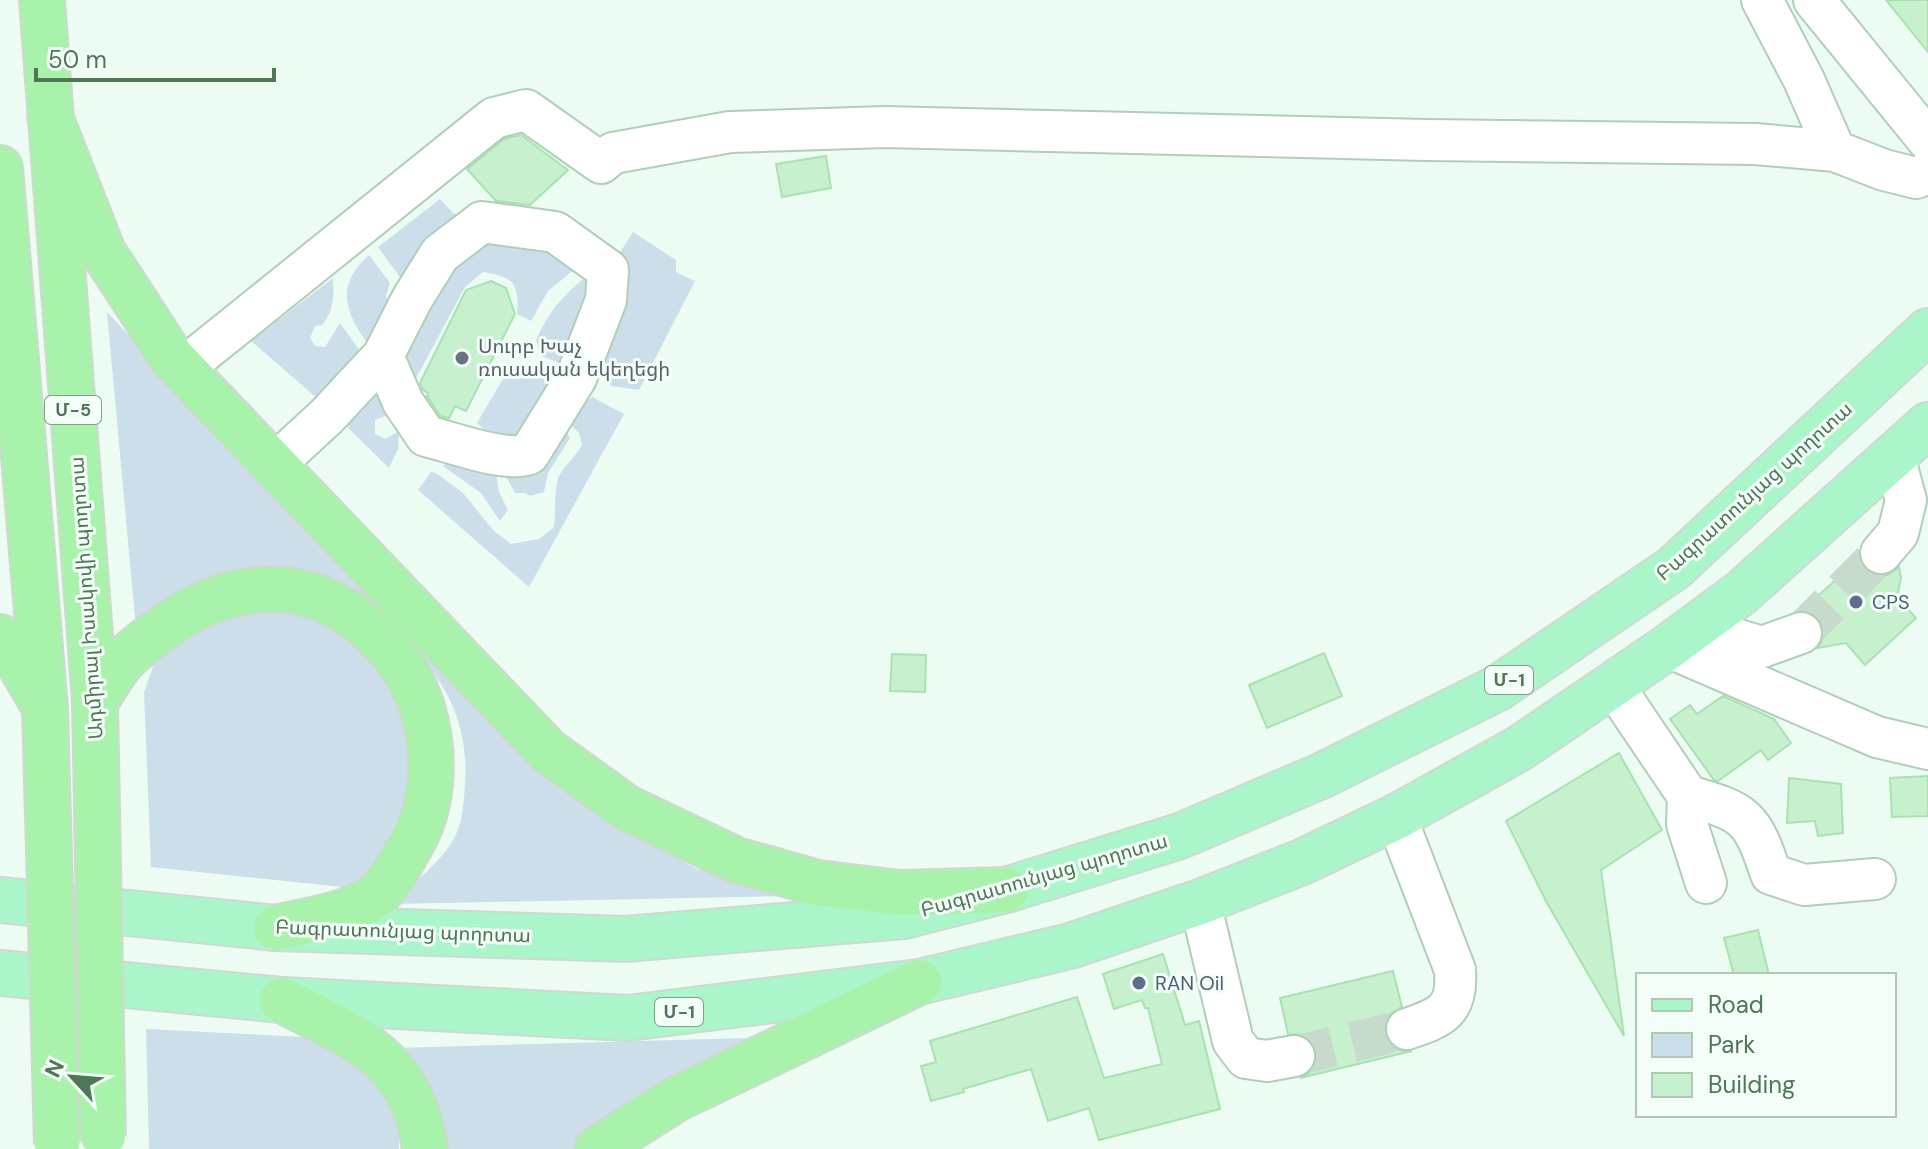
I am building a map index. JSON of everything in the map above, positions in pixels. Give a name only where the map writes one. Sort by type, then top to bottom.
[{"type":"highway","name":"Ադմիրալ Իսակովի պողոտա","points":[[42,0],[95,702],[104,1145]]},
{"type":"highway","points":[[50,117],[103,252],[172,358],[548,751],[627,808],[736,860],[818,883],[900,893],[1006,890]]},
{"type":"highway","name":"Մ-5","points":[[0,168],[45,708],[56,1147]]},
{"type":"highway","points":[[95,702],[123,660],[182,613],[219,596],[254,589],[294,591],[325,598],[359,619],[401,662],[416,687],[432,757],[430,794],[418,833],[394,874],[377,895],[357,907],[276,928]]},
{"type":"highway","points":[[0,637],[10,648],[45,708]]},
{"type":"highway","points":[[597,1149],[676,1099],[919,982]]},
{"type":"highway","points":[[282,1000],[367,1044],[389,1065],[421,1120],[425,1149]]},
{"type":"main road","name":"Բագրատունյաց պողոտա","points":[[0,900],[276,928],[625,939],[904,916],[1006,890],[1180,836],[1321,776],[1498,688],[1674,568],[1928,331]]},
{"type":"main road","name":"Մ-1","points":[[0,973],[282,1000],[628,1018],[919,982],[1070,946],[1200,902],[1302,862],[1396,817],[1520,748],[1741,593],[1928,425]]},
{"type":"street","points":[[1762,0],[1804,80],[1835,151]]},
{"type":"street","points":[[1814,0],[1928,140]]},
{"type":"street","points":[[182,369],[494,118],[526,110],[601,163],[613,153],[730,132],[847,127],[1755,144],[1835,151],[1884,170],[1916,178],[1928,173]]},
{"type":"street","points":[[274,465],[327,416],[383,356],[412,299],[440,254],[482,222],[555,232],[608,270],[606,300],[576,378],[529,454],[518,457],[426,436],[403,402],[383,356]]},
{"type":"street","points":[[1881,553],[1917,514],[1894,456]]},
{"type":"street","points":[[1682,637],[1762,647],[1801,633]]},
{"type":"street","points":[[1682,637],[1877,737],[1928,749]]},
{"type":"street","points":[[1613,685],[1688,796],[1687,824],[1706,883]]},
{"type":"street","points":[[1688,796],[1726,806],[1741,817],[1758,836],[1771,874],[1804,885],[1875,879]]},
{"type":"street","points":[[1396,817],[1455,970],[1456,990],[1452,1007],[1438,1017],[1407,1029]]},
{"type":"street","points":[[1200,902],[1233,1041],[1246,1058],[1267,1061],[1294,1056]]},
{"type":"green space","points":[[440,199],[453,213],[472,222],[402,280],[378,247]]},
{"type":"green space","points":[[633,232],[676,260],[676,272],[695,281],[639,390],[612,386],[598,374],[614,262]]},
{"type":"green space","points":[[496,239],[542,243],[581,264],[548,291],[531,321],[517,314],[517,295],[512,283],[501,276],[483,272],[465,287],[413,384],[404,378],[405,353],[438,284],[467,250]]},
{"type":"green space","points":[[369,255],[390,283],[386,295],[389,304],[371,348],[355,323],[347,300],[351,278]]},
{"type":"green space","points":[[590,273],[596,281],[571,367],[541,356],[536,340],[547,319],[565,295]]},
{"type":"green space","points":[[333,278],[331,309],[322,325],[315,326],[310,338],[315,346],[325,347],[340,323],[365,358],[326,406],[251,341]]},
{"type":"green space","points":[[107,312],[554,782],[587,809],[697,869],[791,896],[391,904],[445,852],[461,821],[465,784],[464,749],[458,719],[446,692],[409,645],[336,585],[136,629]]},
{"type":"green space","points":[[507,372],[523,375],[532,372],[559,387],[526,441],[492,436],[477,423]]},
{"type":"green space","points":[[371,387],[386,388],[391,414],[375,420],[375,434],[385,439],[399,431],[398,449],[389,468],[341,421]]},
{"type":"green space","points":[[592,397],[624,414],[529,587],[418,490],[431,472],[436,473],[463,493],[494,531],[511,544],[539,539],[554,527],[557,480],[582,445],[579,433],[566,420]]},
{"type":"green space","points":[[552,425],[567,432],[570,438],[548,473],[544,492],[531,496],[515,493],[507,478],[506,465]]},
{"type":"green space","points":[[454,457],[495,468],[499,492],[508,510],[500,521],[481,493],[443,466]]},
{"type":"green space","points":[[255,610],[284,610],[314,616],[364,645],[409,720],[411,779],[403,807],[373,866],[352,888],[151,867],[144,692],[154,664],[174,643],[199,626]]},
{"type":"green space","points":[[146,1029],[325,1038],[355,1048],[387,1094],[399,1135],[399,1149],[149,1149]]},
{"type":"green space","points":[[784,1037],[619,1115],[573,1149],[444,1149],[396,1048]]},
{"type":"building","points":[[1886,0],[1928,0],[1928,52]]},
{"type":"building","points":[[521,135],[568,170],[530,205],[496,201],[467,169],[504,139]]},
{"type":"building","points":[[826,156],[831,188],[782,197],[776,164]]},
{"type":"building","name":"Սուրբ Խաչ ռուսական եկեղեցի","points":[[491,281],[506,288],[515,314],[466,411],[455,406],[449,418],[440,416],[420,383],[466,290]]},
{"type":"building","name":"CPS","points":[[1859,559],[1866,570],[1876,575],[1888,575],[1899,567],[1901,578],[1897,597],[1916,618],[1865,665],[1846,643],[1818,648],[1824,636],[1822,625],[1815,615],[1801,611]]},
{"type":"building","points":[[1324,653],[1342,696],[1267,728],[1249,685]]},
{"type":"building","points":[[892,654],[926,655],[925,692],[890,691]]},
{"type":"building","points":[[1723,696],[1774,719],[1791,743],[1768,760],[1761,750],[1718,781],[1714,780],[1670,719],[1690,705],[1697,714]]},
{"type":"building","points":[[1619,753],[1662,830],[1601,870],[1624,1036],[1547,903],[1506,821]]},
{"type":"building","points":[[1928,776],[1928,816],[1892,817],[1890,778]]},
{"type":"building","points":[[1789,778],[1841,784],[1843,833],[1818,836],[1815,821],[1787,823]]},
{"type":"building","points":[[1758,930],[1769,973],[1733,973],[1724,938]]},
{"type":"building","points":[[1163,954],[1185,1025],[1199,1021],[1220,1109],[1099,1140],[1089,1108],[1048,1121],[1031,1069],[931,1101],[921,1066],[936,1062],[930,1041],[1077,997],[1104,1078],[1162,1064],[1148,1008],[1142,1000],[1114,1009],[1103,974]]},
{"type":"building","points":[[1393,971],[1402,1007],[1389,1015],[1384,1025],[1385,1036],[1393,1047],[1412,1051],[1300,1078],[1309,1073],[1315,1064],[1316,1051],[1312,1042],[1302,1035],[1288,1034],[1280,998]]},
{"type":"tunnel","points":[[1801,633],[1881,553]]},
{"type":"tunnel","points":[[1294,1056],[1407,1029]]},
{"type":"place","name":"Սուրբ Խաչ ռուսական եկեղեցի","points":[[462,358]]},
{"type":"place","name":"CPS","points":[[1856,602]]},
{"type":"place","name":"RAN Oil","points":[[1139,983]]}]
